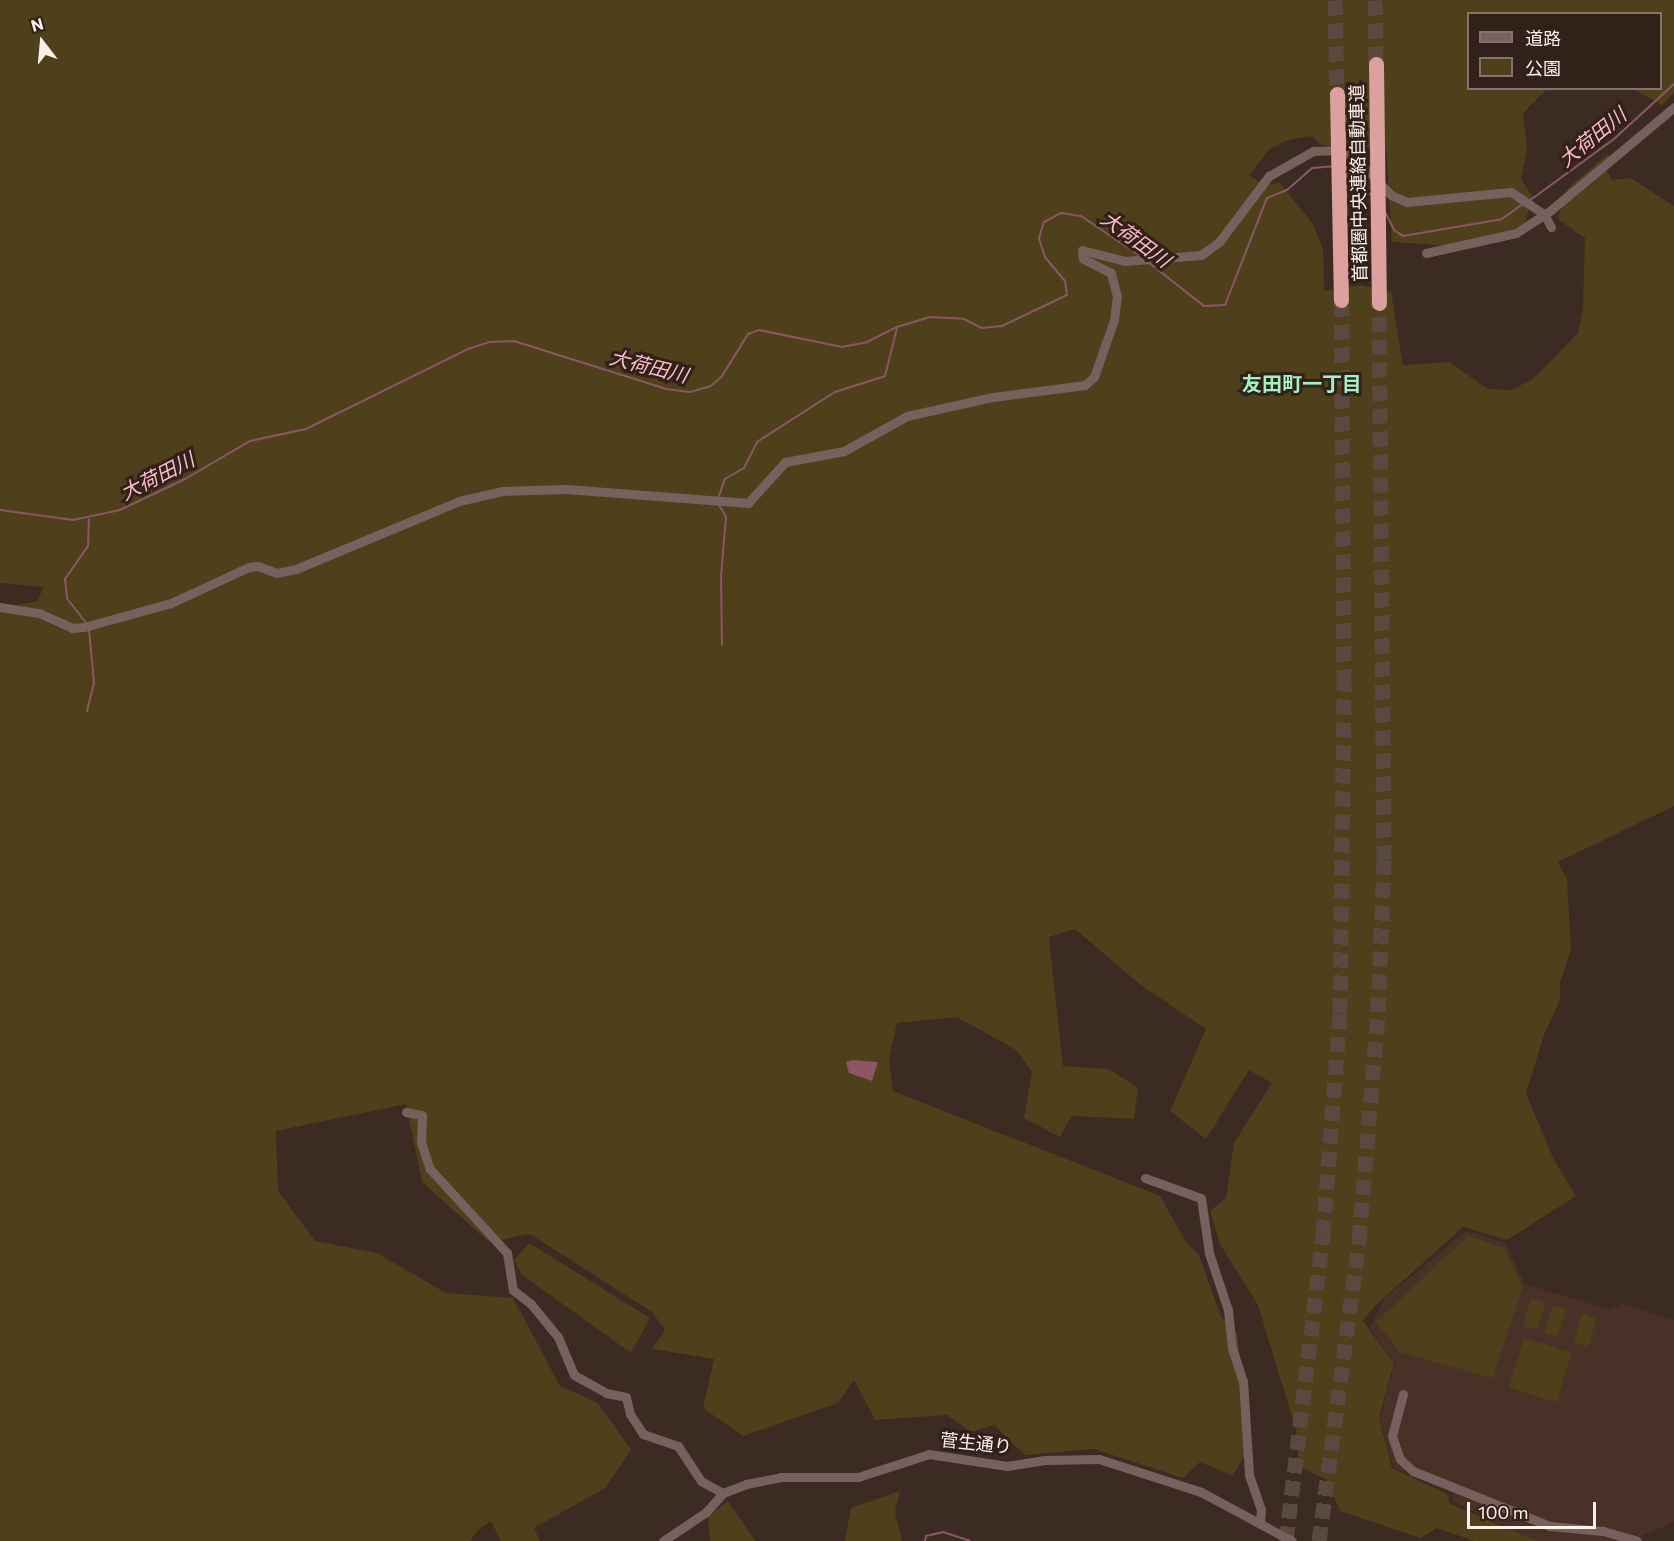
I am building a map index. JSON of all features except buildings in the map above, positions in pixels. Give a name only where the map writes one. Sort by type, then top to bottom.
[{"type":"highway","name":"首都圏中央連絡自動車道","points":[[1376,64],[1379,303]]},
{"type":"highway","name":"首都圏中央連絡自動車道","points":[[1337,94],[1341,300]]},
{"type":"street","points":[[1426,253],[1506,237],[1542,212],[1674,106]]},
{"type":"street","points":[[0,607],[39,613],[72,628],[84,627],[171,603],[249,567],[289,572],[459,501],[495,492],[566,489],[747,503],[784,462],[840,452],[908,416],[993,397],[1085,385],[1095,377],[1114,320],[1117,296],[1111,273],[1083,259],[1080,253],[1089,250],[1132,261],[1194,257],[1211,249],[1269,176],[1313,151],[1338,150],[1353,156],[1400,201],[1418,202],[1511,192],[1542,212],[1551,227]]},
{"type":"street","points":[[406,1112],[422,1115],[421,1142],[430,1169],[507,1253],[513,1290],[531,1304],[558,1337],[574,1375],[606,1393],[626,1397],[630,1414],[643,1434],[678,1446],[701,1481],[723,1493]]},
{"type":"street","points":[[1145,1178],[1201,1197],[1209,1253],[1228,1310],[1232,1348],[1243,1381],[1250,1475],[1261,1509],[1260,1524]]},
{"type":"street","points":[[1403,1394],[1392,1437],[1400,1459],[1413,1471],[1550,1526],[1604,1531],[1636,1541]]},
{"type":"street","name":"菅生通り","points":[[663,1541],[706,1512],[723,1493],[764,1478],[858,1476],[920,1455],[1007,1467],[1045,1460],[1099,1459],[1201,1492],[1292,1541]]},
{"type":"shaded area","points":[[853,1060],[878,1062],[872,1081],[849,1073],[846,1062]]},
{"type":"shaded area","points":[[1466,1231],[1505,1243],[1525,1284],[1610,1310],[1622,1304],[1674,1320],[1674,1522],[1629,1541],[1536,1541],[1452,1501],[1455,1493],[1393,1467],[1380,1418],[1395,1363],[1370,1328],[1384,1299]]},
{"type":"green space","points":[[0,0],[1674,0],[1674,93],[1662,105],[1636,90],[1662,90],[1662,12],[1467,12],[1467,90],[1546,90],[1523,113],[1527,150],[1521,179],[1533,197],[1524,224],[1501,236],[1450,246],[1392,242],[1386,147],[1364,149],[1321,145],[1311,136],[1288,140],[1270,149],[1249,175],[1265,186],[1279,182],[1313,224],[1323,249],[1324,291],[1361,285],[1391,292],[1403,365],[1449,362],[1488,389],[1512,390],[1534,378],[1578,333],[1583,309],[1585,238],[1558,219],[1565,192],[1573,184],[1609,153],[1606,170],[1612,180],[1631,178],[1674,206],[1674,806],[1558,862],[1567,879],[1571,950],[1560,982],[1560,1000],[1544,1035],[1526,1093],[1553,1158],[1576,1196],[1507,1240],[1463,1227],[1376,1305],[1363,1321],[1394,1363],[1379,1418],[1392,1468],[1447,1494],[1450,1504],[1537,1541],[1474,1541],[1437,1528],[1420,1538],[1340,1511],[1327,1480],[1299,1466],[1296,1430],[1258,1305],[1220,1244],[1210,1211],[1226,1198],[1234,1143],[1272,1083],[1249,1070],[1206,1139],[1170,1111],[1206,1029],[1142,986],[1075,929],[1049,937],[1063,1066],[1109,1069],[1138,1088],[1134,1119],[1071,1116],[1060,1137],[1024,1118],[1032,1072],[1016,1050],[957,1017],[897,1023],[889,1058],[893,1091],[1160,1196],[1186,1242],[1199,1255],[1221,1317],[1237,1333],[1251,1444],[1233,1476],[1200,1462],[1183,1478],[1094,1449],[1025,1455],[994,1425],[971,1432],[947,1415],[875,1420],[854,1380],[838,1403],[743,1436],[703,1408],[714,1359],[652,1349],[665,1330],[652,1312],[530,1234],[489,1242],[422,1182],[406,1104],[276,1131],[278,1191],[315,1241],[377,1253],[446,1293],[513,1298],[560,1386],[598,1403],[631,1450],[605,1488],[534,1528],[540,1541],[501,1541],[491,1521],[479,1529],[470,1541],[0,1541],[0,604],[7,607],[38,601],[43,587],[0,583]]},
{"type":"green space","points":[[1468,1236],[1504,1248],[1523,1288],[1492,1378],[1400,1352],[1376,1322]]},
{"type":"green space","points":[[529,1243],[650,1318],[631,1353],[522,1275],[514,1260]]},
{"type":"green space","points":[[1531,1298],[1545,1302],[1537,1330],[1523,1326]]},
{"type":"green space","points":[[1553,1305],[1566,1309],[1558,1337],[1545,1333]]},
{"type":"green space","points":[[1582,1314],[1596,1318],[1588,1347],[1574,1343]]},
{"type":"green space","points":[[1524,1338],[1572,1353],[1557,1402],[1509,1388]]},
{"type":"green space","points":[[900,1491],[895,1512],[902,1541],[845,1541],[851,1508]]},
{"type":"green space","points":[[728,1501],[755,1541],[710,1541],[708,1516]]},
{"type":"waterway","name":"大荷田川","points":[[1529,201],[1614,139],[1674,84]]},
{"type":"waterway","name":"大荷田川","points":[[1148,262],[1204,306],[1225,305],[1267,198],[1287,190],[1312,168],[1333,166]]},
{"type":"waterway","name":"大荷田川","points":[[1344,169],[1372,196]]},
{"type":"waterway","name":"大荷田川","points":[[1385,212],[1394,230],[1403,236],[1502,219],[1524,203]]},
{"type":"waterway","name":"大荷田川","points":[[0,510],[73,520],[120,510],[185,479],[250,441],[306,429],[468,349],[490,342],[514,341],[666,389],[690,392],[711,386],[722,376],[748,334],[759,330],[842,347],[867,342],[897,327],[929,317],[964,319],[982,328],[1002,326],[1067,295],[1065,281],[1045,257],[1039,238],[1044,222],[1061,213],[1081,216],[1142,257]]},
{"type":"waterway","points":[[718,499],[725,479],[744,468],[757,442],[835,392],[885,376],[897,328]]},
{"type":"waterway","points":[[719,505],[726,517],[721,576],[722,645]]},
{"type":"waterway","points":[[87,624],[67,598],[65,579],[88,546],[89,519]]},
{"type":"waterway","points":[[87,711],[94,683],[89,629]]},
{"type":"waterway","points":[[925,1541],[926,1536],[943,1532],[970,1541]]},
{"type":"tunnel","points":[[1335,0],[1337,94]]},
{"type":"tunnel","points":[[1375,0],[1376,64]]},
{"type":"tunnel","points":[[1286,1541],[1323,1235],[1340,1013],[1344,684],[1341,300]]},
{"type":"tunnel","points":[[1319,1541],[1359,1240],[1378,1012],[1384,860],[1379,303]]},
{"type":"district","name":"友田町一丁目","points":[[1302,383]]}]
